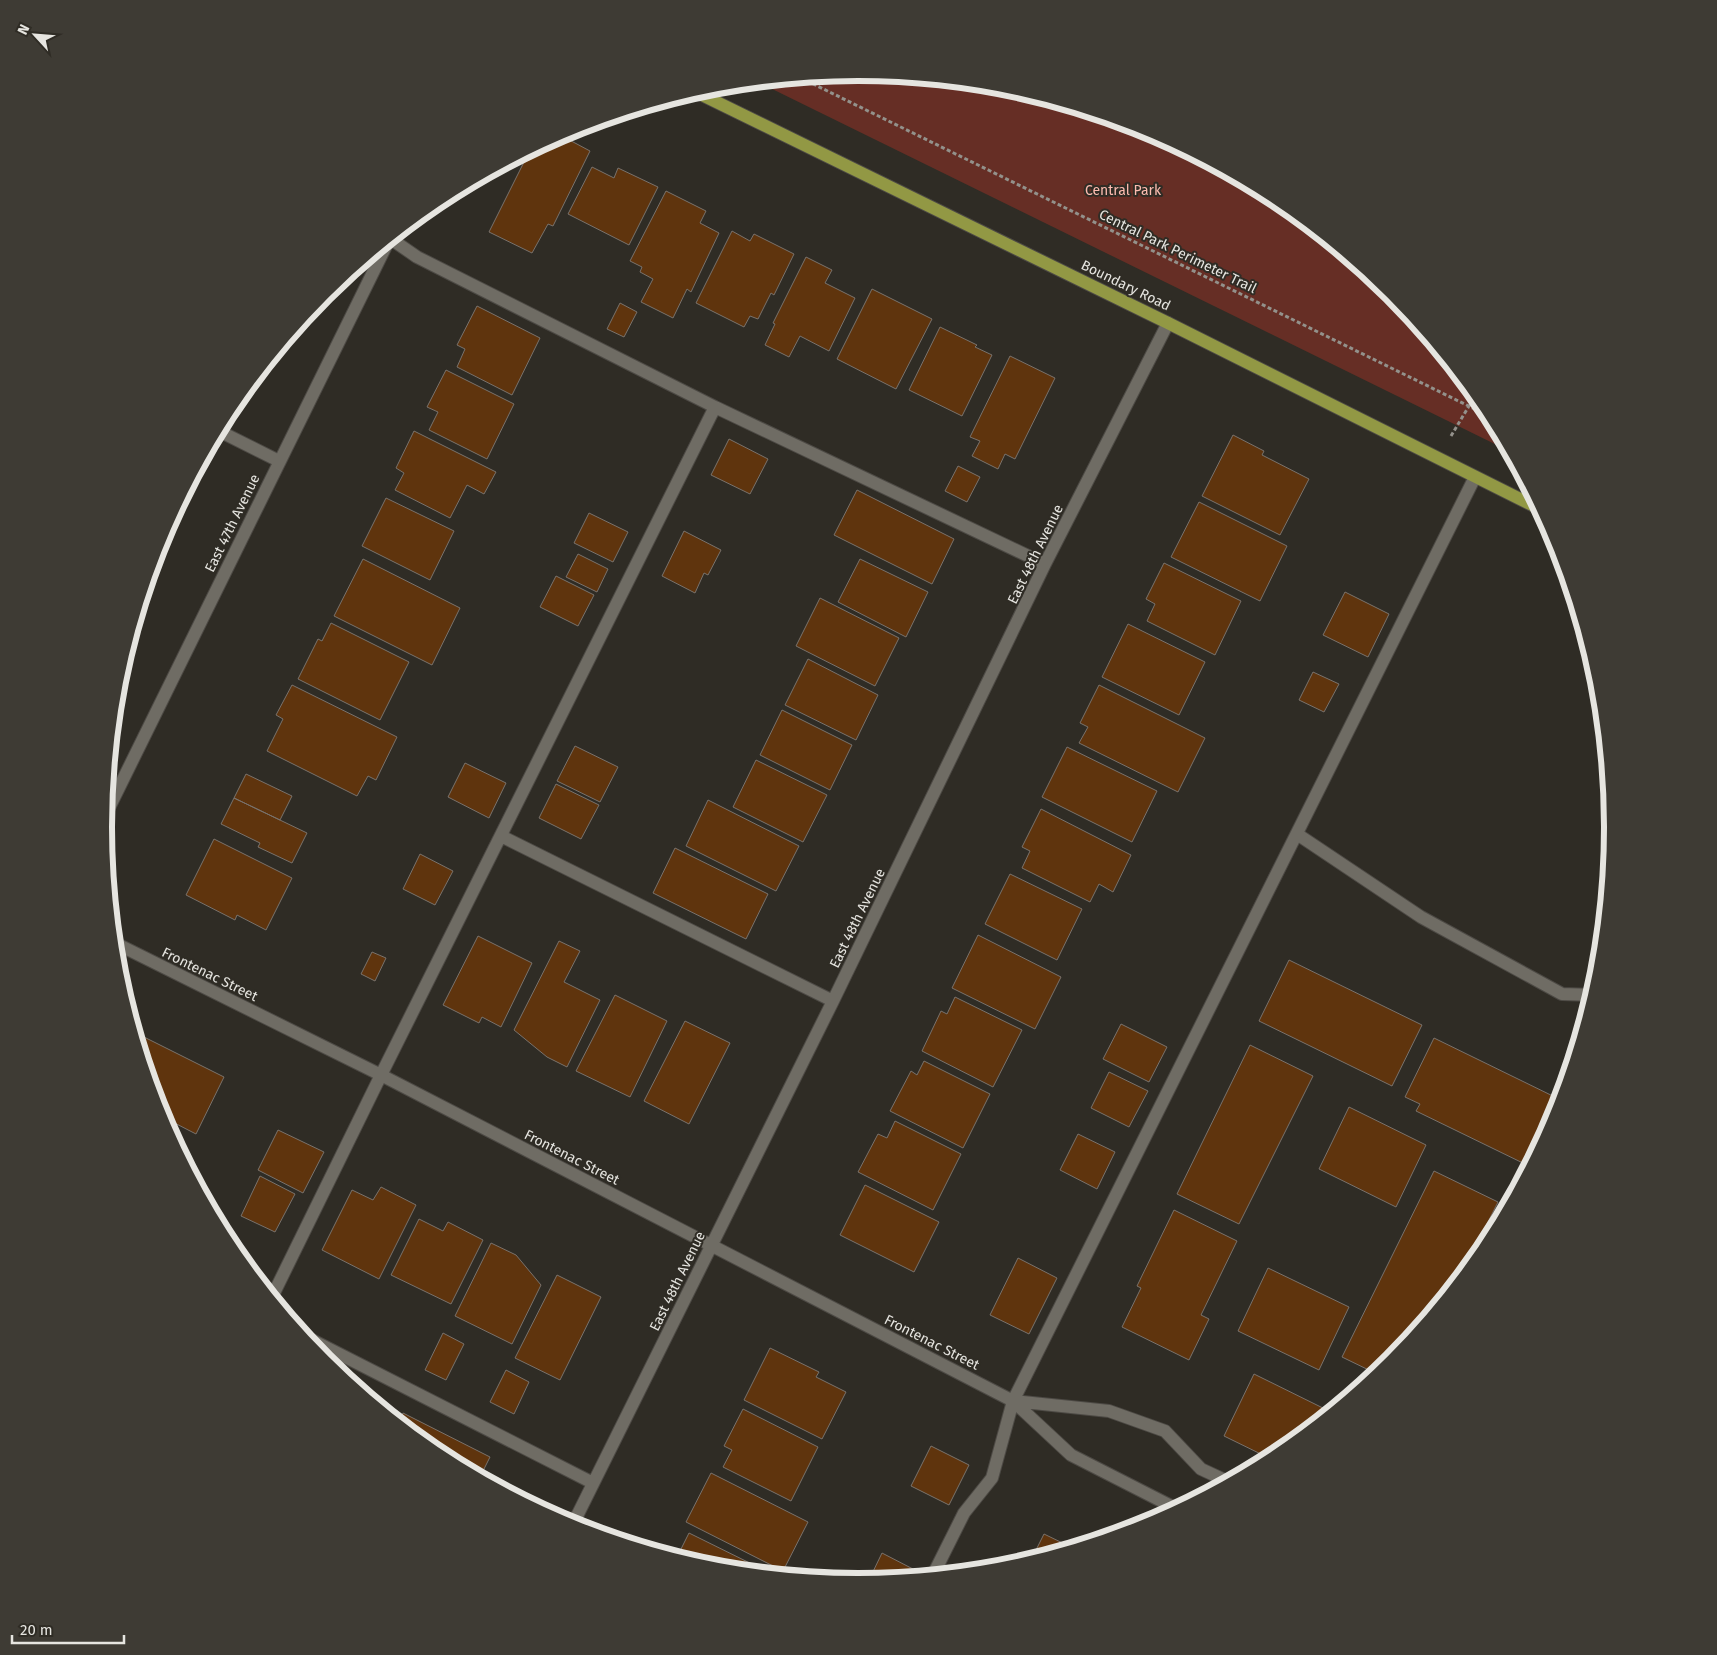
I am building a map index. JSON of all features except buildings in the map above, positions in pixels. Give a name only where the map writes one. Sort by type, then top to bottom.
[{"type":"main road","name":"Boundary Road","points":[[707,97],[1168,323],[1532,505]]},
{"type":"street","points":[[395,242],[417,257],[715,407],[1045,564]]},
{"type":"street","name":"East 47th Avenue","points":[[113,799],[383,252]]},
{"type":"street","name":"East 48th Avenue","points":[[576,1518],[833,1001],[1045,564],[1168,323]]},
{"type":"street","points":[[274,1292],[715,407]]},
{"type":"street","points":[[225,434],[279,461]]},
{"type":"street","points":[[936,1569],[964,1512],[992,1478],[1013,1401],[1474,477]]},
{"type":"street","points":[[1297,834],[1421,916],[1562,994],[1585,995]]},
{"type":"street","points":[[501,836],[833,1001]]},
{"type":"street","name":"Frontenac Street","points":[[123,947],[381,1075],[1013,1401]]},
{"type":"street","points":[[321,1345],[593,1483]]},
{"type":"street","points":[[1013,1401],[1109,1411],[1165,1430],[1201,1469],[1222,1479]]},
{"type":"street","points":[[1013,1401],[1071,1455],[1170,1505]]},
{"type":"path","name":"Central Park Perimeter Trail","points":[[811,83],[1477,410]]},
{"type":"path","points":[[1438,458],[1472,403]]},
{"type":"green space","name":"Central Park","points":[[858,81],[956,88],[1004,96],[1052,107],[1098,121],[1144,138],[1189,158],[1232,181],[1273,207],[1313,235],[1351,266],[1420,335],[1451,373],[1500,447],[769,87]]}]
